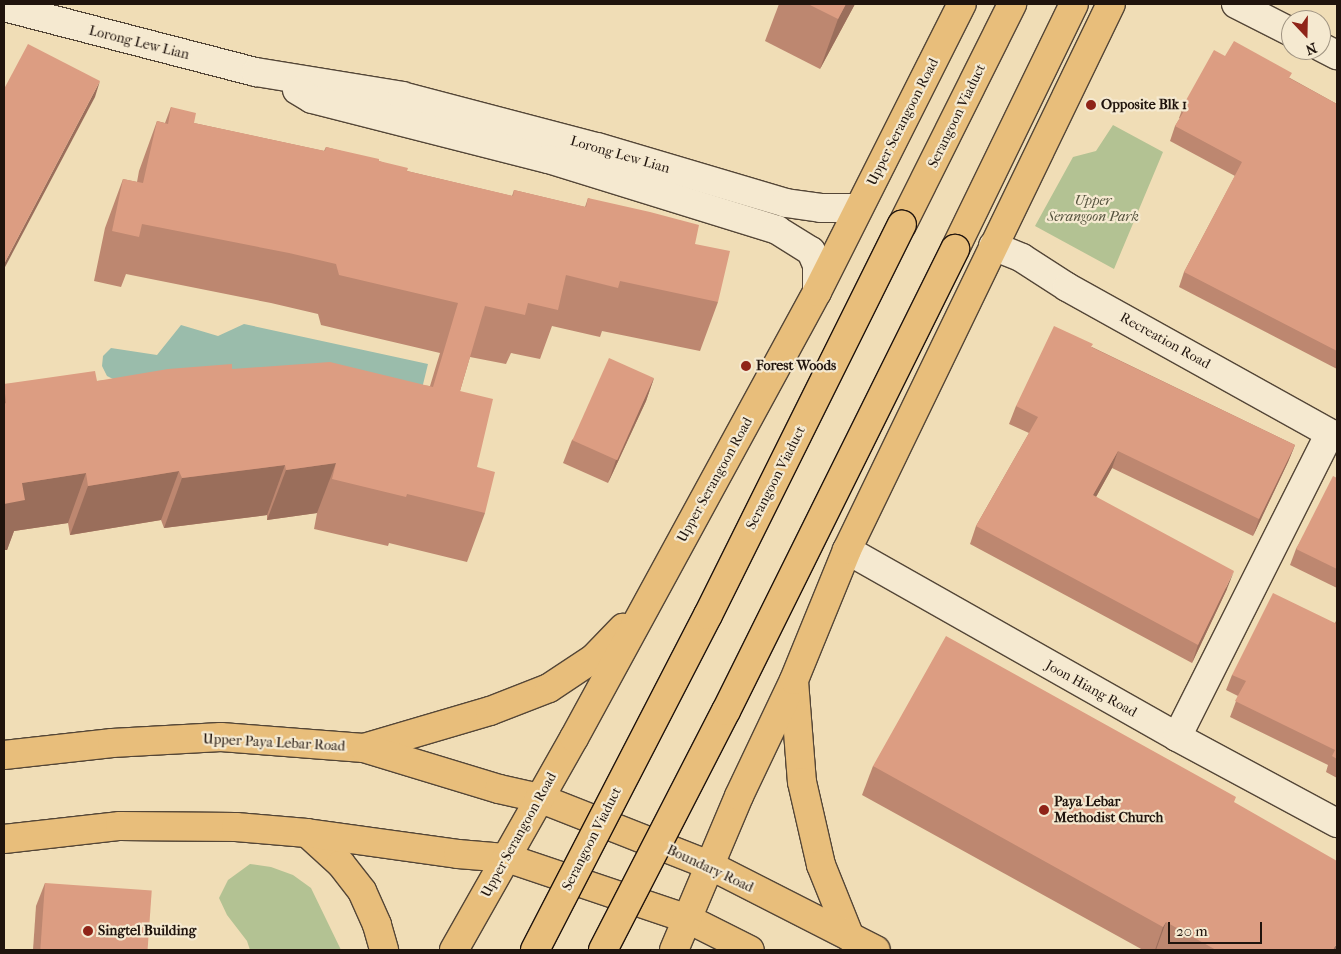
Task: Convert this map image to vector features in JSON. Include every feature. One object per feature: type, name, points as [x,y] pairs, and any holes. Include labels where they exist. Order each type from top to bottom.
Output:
[{"type":"main road","name":"Upper Serangoon Road","points":[[454,950],[649,601],[817,292],[962,4]]},
{"type":"main road","name":"Serangoon Viaduct","points":[[535,950],[712,606],[1012,4]]},
{"type":"main road","points":[[603,950],[730,702],[1020,118],[1074,4]]},
{"type":"main road","points":[[674,950],[710,865],[794,680],[847,550],[932,379],[992,246],[1111,4]]},
{"type":"main road","points":[[364,748],[490,711],[549,688],[594,658],[649,601]]},
{"type":"main road","points":[[794,680],[802,782],[821,865],[850,937]]},
{"type":"main road","name":"Upper Paya Lebar Road","points":[[4,755],[112,743],[222,737],[364,748],[499,789],[539,798]]},
{"type":"main road","name":"Boundary Road","points":[[539,798],[710,865],[876,950]]},
{"type":"main road","points":[[4,839],[120,826],[236,827],[307,833],[458,854],[507,858],[688,919],[750,950]]},
{"type":"main road","points":[[307,833],[341,864],[362,892],[377,925],[384,950]]},
{"type":"street","points":[[1236,4],[1281,27]]},
{"type":"street","name":"Lorong Lew Lian","points":[[4,8],[275,76],[383,92],[597,147],[786,203],[821,208],[858,208]]},
{"type":"street","name":"Lorong Lew Lian","points":[[275,76],[312,99],[548,159],[777,230],[811,251],[817,265],[817,292]]},
{"type":"street","name":"Lorong Lew Lian","points":[[383,92],[384,100],[404,110],[490,135],[548,159]]},
{"type":"street","name":"Recreation Road","points":[[992,246],[1022,258],[1067,287],[1334,435]]},
{"type":"street","points":[[1176,737],[1334,435]]},
{"type":"street","name":"Joon Hiang Road","points":[[847,550],[1176,737],[1337,823]]},
{"type":"green space","name":"Upper Serangoon Park","points":[[1113,125],[1163,152],[1114,269],[1035,226],[1073,157],[1096,151]]},
{"type":"green space","points":[[250,864],[271,867],[293,875],[311,888],[341,950],[250,950],[247,941],[227,915],[219,898],[228,880]]},
{"type":"shaded area","points":[[244,324],[428,364],[417,409],[123,384],[107,376],[102,366],[103,356],[111,348],[157,355],[181,325],[218,336]]},
{"type":"building","points":[[808,4],[846,4],[838,19]]},
{"type":"building","points":[[1234,41],[1292,73],[1289,78],[1337,104],[1337,351],[1184,272],[1242,162],[1175,126],[1188,104],[1185,102],[1214,50],[1225,56]]},
{"type":"building","points":[[28,44],[100,81],[4,264],[4,89]]},
{"type":"building","points":[[171,107],[196,113],[194,123],[325,151],[326,147],[379,159],[379,161],[408,168],[407,171],[513,196],[514,190],[586,207],[588,198],[699,225],[695,244],[730,251],[718,302],[620,281],[618,288],[566,275],[558,310],[528,303],[525,315],[485,306],[460,391],[493,399],[477,467],[495,472],[485,513],[407,494],[406,497],[332,479],[336,463],[286,470],[285,465],[182,478],[179,471],[88,486],[86,473],[22,483],[25,500],[4,504],[4,404],[6,403],[4,384],[95,371],[97,381],[168,369],[232,364],[232,369],[330,362],[433,387],[458,303],[339,275],[336,264],[289,253],[142,224],[139,237],[112,231],[123,179],[143,183],[157,121],[168,124]]},
{"type":"building","points":[[1054,326],[1093,344],[1091,347],[1295,445],[1259,519],[1118,451],[1093,495],[1234,571],[1198,645],[976,526],[1038,417],[1016,406]]},
{"type":"building","points":[[609,358],[654,378],[617,460],[572,440]]},
{"type":"building","points":[[1333,476],[1337,478],[1337,569],[1296,549]]},
{"type":"building","points":[[1273,593],[1337,624],[1337,759],[1332,756],[1335,750],[1235,701],[1246,681],[1232,675]]},
{"type":"building","points":[[946,636],[1236,797],[1234,802],[1337,861],[1337,943],[1333,950],[1216,950],[1166,922],[1163,927],[873,766]]},
{"type":"building","name":"Singtel Building","points":[[45,883],[152,890],[148,950],[40,950]]},
{"type":"place","name":"Opposite Blk 1","points":[[1091,105]]},
{"type":"place","name":"Forest Woods","points":[[746,366]]},
{"type":"place","name":"Paya Lebar Methodist Church","points":[[1044,810]]},
{"type":"place","name":"Singtel Building","points":[[88,931]]}]
